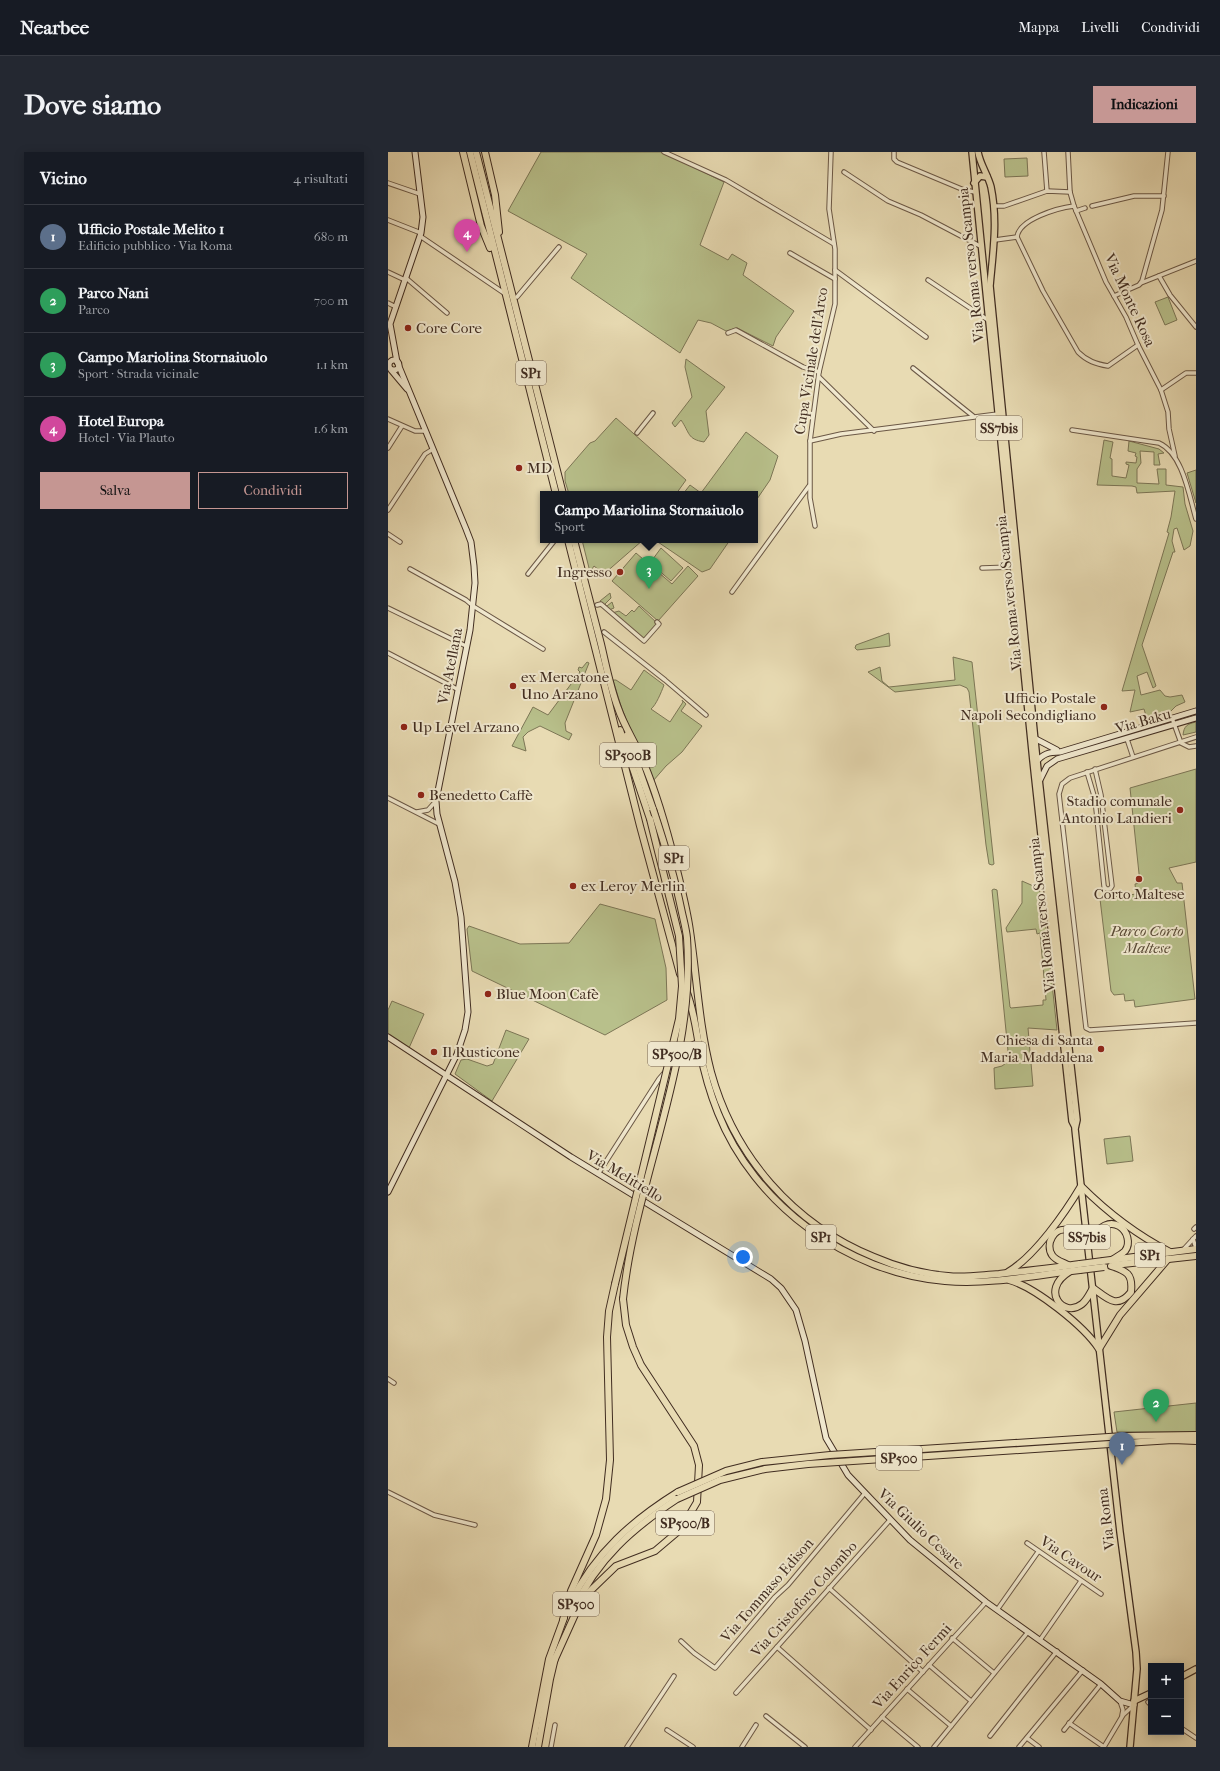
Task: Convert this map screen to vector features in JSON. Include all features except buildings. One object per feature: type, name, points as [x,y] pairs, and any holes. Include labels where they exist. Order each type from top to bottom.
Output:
[{"type":"highway","points":[[463,152],[481,226],[498,267]]},
{"type":"highway","name":"SP1","points":[[470,152],[504,293],[555,491]]},
{"type":"highway","points":[[476,152],[500,252]]},
{"type":"highway","points":[[485,152],[495,195],[500,252]]},
{"type":"highway","name":"SP1","points":[[500,252],[561,491]]},
{"type":"highway","name":"SP1","points":[[569,543],[676,961],[694,1012],[699,1041],[714,1102],[732,1142],[760,1183],[774,1200],[795,1219],[843,1250],[880,1266],[900,1272],[945,1281],[1006,1276],[1169,1256],[1196,1256]]},
{"type":"highway","name":"SP1","points":[[575,543],[618,710],[642,757],[656,797],[670,845],[684,898],[690,931],[700,1014],[712,1073],[720,1101],[742,1145],[782,1198],[808,1220],[830,1235],[861,1252],[915,1271],[948,1276],[1006,1276]]},
{"type":"highway","name":"SP500B","points":[[607,692],[650,819]]},
{"type":"highway","name":"SP500B","points":[[618,710],[653,809]]},
{"type":"highway","name":"SP500/B","points":[[554,1661],[577,1610],[587,1594],[616,1566],[655,1551],[681,1528],[697,1502],[699,1464],[694,1446],[641,1366],[632,1347],[626,1325],[623,1299],[625,1277],[635,1226],[666,1107],[686,1014],[688,967],[686,936],[674,876],[653,809]]},
{"type":"highway","name":"SP500/B","points":[[562,1620],[571,1591],[596,1535],[606,1499],[610,1460],[608,1428],[607,1337],[609,1311],[679,1019],[682,986],[679,936],[650,819]]},
{"type":"highway","points":[[1081,1186],[1093,1198],[1169,1256],[1120,1314],[1099,1349],[1081,1327],[1035,1292],[1006,1276],[1023,1262],[1064,1214],[1081,1186]]},
{"type":"highway","points":[[1111,1223],[1119,1226],[1126,1235],[1127,1247],[1108,1263],[1128,1274],[1132,1280],[1131,1292],[1124,1300],[1118,1302],[1111,1301],[1093,1288],[1083,1303],[1076,1307],[1062,1306],[1055,1297],[1055,1286],[1070,1268],[1052,1255],[1049,1244],[1054,1234],[1063,1229],[1078,1235],[1088,1244],[1093,1233],[1099,1228],[1111,1223]]},
{"type":"highway","name":"SP1","points":[[1169,1256],[1196,1248]]},
{"type":"highway","name":"SP500","points":[[538,1747],[554,1661],[568,1621],[580,1596],[607,1557],[628,1534],[677,1499],[720,1480],[765,1469],[808,1464],[1196,1434]]},
{"type":"highway","name":"SP500","points":[[532,1747],[549,1659],[562,1620],[575,1593],[603,1554],[623,1531],[649,1510],[678,1492],[726,1471],[762,1462],[830,1455],[1125,1440],[1196,1441]]},
{"type":"main road","name":"Via Atellana","points":[[388,1192],[461,1044],[468,1012],[461,917],[455,882],[439,824],[436,801],[473,606],[475,583],[471,542],[398,363],[390,324],[420,234],[423,217],[415,152]]},
{"type":"main road","name":"Via Roma verso Scampia","points":[[972,152],[980,246],[998,414],[1036,739],[1034,761],[1040,780],[1077,1120],[1075,1129]]},
{"type":"main road","name":"Via Roma verso Scampia","points":[[978,152],[979,160],[991,186],[995,240],[990,286],[1034,761],[1072,1121],[1075,1129],[1093,1288]]},
{"type":"main road","points":[[974,183],[980,176],[987,177]]},
{"type":"main road","points":[[980,246],[988,254],[994,254]]},
{"type":"main road","points":[[388,332],[390,324]]},
{"type":"main road","points":[[392,361],[398,363],[396,370],[389,367],[392,361]]},
{"type":"main road","points":[[389,367],[411,395]]},
{"type":"main road","name":"Via Baku","points":[[1034,761],[1050,752],[1060,752],[1196,711]]},
{"type":"main road","name":"Via Baku","points":[[1051,763],[1063,757],[1196,718]]},
{"type":"main road","points":[[1036,739],[1060,752]]},
{"type":"main road","points":[[1034,761],[1044,764],[1051,763]]},
{"type":"main road","points":[[1040,780],[1044,770],[1051,763]]},
{"type":"main road","name":"Via Melitiello","points":[[388,1037],[598,1174],[771,1279],[788,1298]]},
{"type":"main road","name":"Via Roma","points":[[1093,1288],[1120,1532],[1136,1652],[1134,1703],[1130,1712],[1130,1747]]},
{"type":"main road","name":"Via Giulio Cesare","points":[[788,1298],[796,1310],[806,1341],[826,1438],[844,1469],[865,1494],[922,1550],[986,1602],[1102,1684],[1120,1701],[1134,1703]]},
{"type":"main road","points":[[1184,1675],[1196,1669]]},
{"type":"main road","points":[[1134,1703],[1148,1695]]},
{"type":"street","points":[[664,152],[726,180],[834,244]]},
{"type":"street","name":"Cupa Vicinale dell'Arco","points":[[815,526],[810,485],[810,441],[818,377],[834,312],[834,244],[829,209],[831,152]]},
{"type":"street","points":[[894,152],[894,158],[897,162],[964,190],[975,192]]},
{"type":"street","points":[[1044,152],[1046,191]]},
{"type":"street","name":"Via Monte Rosa","points":[[1068,152],[1070,192],[1074,206],[1106,282],[1126,317],[1138,345],[1161,390],[1168,412],[1169,429],[1175,456],[1185,481],[1196,519]]},
{"type":"street","points":[[1141,283],[1162,210],[1168,152]]},
{"type":"street","points":[[844,172],[888,201],[920,215],[980,246]]},
{"type":"street","points":[[388,183],[420,194]]},
{"type":"street","points":[[993,206],[1004,206],[1046,191],[1070,192]]},
{"type":"street","points":[[1092,206],[1134,196],[1164,196]]},
{"type":"street","points":[[1074,206],[1064,207],[1032,220],[1023,226],[1017,237],[1042,291],[1078,352],[1084,358],[1091,362],[1108,366],[1138,345]]},
{"type":"street","points":[[1076,211],[1085,208]]},
{"type":"street","points":[[388,220],[420,234],[504,293]]},
{"type":"street","points":[[995,240],[1017,237]]},
{"type":"street","points":[[517,297],[559,247]]},
{"type":"street","points":[[790,253],[835,279]]},
{"type":"street","points":[[1114,296],[1141,283],[1196,261]]},
{"type":"street","points":[[835,270],[926,337]]},
{"type":"street","points":[[388,272],[405,279],[447,313]]},
{"type":"street","points":[[1159,276],[1170,295],[1196,327]]},
{"type":"street","points":[[928,280],[988,320]]},
{"type":"street","points":[[388,303],[396,307]]},
{"type":"street","points":[[728,333],[736,330],[804,367],[819,372]]},
{"type":"street","points":[[913,368],[973,416]]},
{"type":"street","points":[[1161,390],[1186,373],[1196,373]]},
{"type":"street","points":[[818,377],[874,431]]},
{"type":"street","points":[[637,433],[653,413]]},
{"type":"street","points":[[810,441],[841,434],[998,414]]},
{"type":"street","points":[[388,419],[415,431],[425,431]]},
{"type":"street","points":[[388,448],[402,426]]},
{"type":"street","points":[[1072,430],[1159,443],[1171,450],[1175,456]]},
{"type":"street","points":[[388,510],[425,454],[433,449]]},
{"type":"street","points":[[732,592],[810,485]]},
{"type":"street","points":[[388,534],[400,542]]},
{"type":"street","points":[[528,574],[553,543]]},
{"type":"street","name":"Via Roma verso Scampia","points":[[982,568],[1016,566]]},
{"type":"street","points":[[410,570],[466,600],[473,606],[543,649]]},
{"type":"street","points":[[597,605],[601,604],[644,641],[659,624],[657,622]]},
{"type":"street","points":[[388,608],[466,646]]},
{"type":"street","points":[[604,632],[665,680],[706,715]]},
{"type":"street","points":[[388,653],[457,689]]},
{"type":"street","points":[[1172,718],[1181,743],[1189,747],[1196,746]]},
{"type":"street","points":[[1196,737],[1066,779],[1062,784],[1059,794],[1085,1026],[1090,1030],[1196,1023]]},
{"type":"street","points":[[1127,738],[1133,757]]},
{"type":"street","points":[[1087,772],[1095,799],[1104,886],[1106,889],[1110,889],[1112,886],[1101,795],[1095,769]]},
{"type":"street","points":[[388,798],[439,824]]},
{"type":"street","points":[[417,812],[428,810],[436,801]]},
{"type":"street","points":[[598,1174],[658,1079],[688,1046],[699,1041]]},
{"type":"street","points":[[1182,1251],[1196,1236]]},
{"type":"street","points":[[1193,1239],[1196,1248]]},
{"type":"street","points":[[388,1379],[394,1383]]},
{"type":"street","points":[[388,1492],[434,1515],[475,1525]]},
{"type":"street","name":"Via Tommaso Edison","points":[[681,1641],[694,1653],[715,1668],[865,1494]]},
{"type":"street","name":"Via Cristoforo Colombo","points":[[736,1693],[890,1520]]},
{"type":"street","name":"Via Cavour","points":[[1027,1543],[1101,1594]]},
{"type":"street","points":[[997,1610],[1038,1552]]},
{"type":"street","points":[[1040,1640],[1081,1581]]},
{"type":"street","points":[[830,1588],[923,1672]]},
{"type":"street","name":"Via Enrico Fermi","points":[[855,1747],[986,1602]]},
{"type":"street","points":[[934,1747],[1028,1632]]},
{"type":"street","points":[[952,1638],[994,1672]]},
{"type":"street","points":[[778,1647],[871,1730]]},
{"type":"street","points":[[990,1736],[1057,1651]]},
{"type":"street","points":[[929,1665],[972,1701]]},
{"type":"street","points":[[1019,1747],[1083,1670]]},
{"type":"street","points":[[627,1747],[674,1676]]},
{"type":"street","points":[[1064,1730],[1102,1684]]},
{"type":"street","points":[[907,1689],[951,1726]]},
{"type":"street","points":[[1120,1701],[1123,1710],[1122,1718]]},
{"type":"street","points":[[1069,1723],[1104,1747],[1122,1718],[1130,1712]]},
{"type":"street","points":[[767,1717],[805,1747]]},
{"type":"street","points":[[882,1717],[918,1747]]},
{"type":"street","points":[[551,1747],[555,1725]]},
{"type":"street","points":[[742,1747],[756,1726]]},
{"type":"street","points":[[667,1730],[693,1747]]},
{"type":"street","points":[[1184,1730],[1196,1738]]},
{"type":"street","points":[[1027,1738],[1039,1747]]},
{"type":"green space","points":[[541,152],[662,152],[724,182],[700,245],[728,260],[732,254],[747,263],[743,275],[794,311],[776,337],[773,346],[737,328],[726,331],[711,323],[698,320],[680,353],[571,278],[587,254],[508,211]]},
{"type":"green space","points":[[1027,158],[1028,176],[1005,177],[1004,159]]},
{"type":"green space","points":[[1168,297],[1177,320],[1165,325],[1155,302]]},
{"type":"green space","points":[[686,359],[725,387],[706,411],[709,435],[704,442],[694,439],[681,420],[675,427],[672,423],[692,397],[685,367]]},
{"type":"green space","points":[[616,418],[686,480],[678,491],[568,491],[565,481],[565,472],[590,443],[595,441]]},
{"type":"green space","points":[[746,432],[778,456],[770,480],[758,498],[758,491],[702,491]]},
{"type":"green space","points":[[1104,440],[1113,442],[1110,458],[1112,459],[1112,476],[1126,478],[1129,465],[1126,464],[1126,462],[1136,463],[1136,453],[1128,451],[1129,441],[1159,449],[1164,453],[1158,454],[1160,465],[1154,465],[1154,452],[1140,451],[1141,463],[1137,469],[1137,483],[1159,484],[1157,469],[1166,469],[1166,485],[1183,487],[1185,504],[1193,531],[1190,546],[1184,550],[1177,528],[1174,529],[1172,541],[1175,552],[1173,552],[1142,645],[1156,686],[1153,688],[1147,672],[1137,676],[1141,695],[1160,690],[1165,696],[1170,697],[1182,695],[1185,702],[1176,706],[1169,713],[1147,719],[1144,709],[1130,712],[1135,690],[1122,691],[1169,533],[1167,532],[1175,491],[1137,493],[1136,487],[1132,486],[1097,485]]},
{"type":"green space","points":[[1196,470],[1196,503],[1187,473]]},
{"type":"green space","points":[[690,485],[698,491],[685,491]]},
{"type":"green space","points":[[583,543],[640,543],[604,574],[594,566],[590,572]]},
{"type":"green space","points":[[659,543],[728,543],[710,569],[702,572]]},
{"type":"green space","points":[[661,548],[683,568],[671,581],[650,563]]},
{"type":"green space","points":[[636,553],[672,584],[688,566],[698,576],[658,621],[612,581]]},
{"type":"green space","points":[[610,593],[611,598],[605,604],[607,606],[612,602],[614,608],[609,610],[600,601]]},
{"type":"green space","points":[[639,606],[658,624],[644,639],[612,613],[619,611],[626,616],[632,610],[634,612]]},
{"type":"green space","points":[[889,633],[890,646],[857,650],[855,648],[856,645]]},
{"type":"green space","points":[[953,657],[972,662],[994,864],[992,865],[989,864],[986,845],[969,692],[967,688],[960,685],[895,692],[868,672],[880,667],[882,681],[889,687],[955,680]]},
{"type":"green space","points":[[587,662],[589,663],[565,723],[566,731],[572,734],[569,740],[540,726],[528,732],[523,737],[526,751],[512,746],[533,707],[548,715],[580,672],[578,670],[579,667],[582,668]]},
{"type":"green space","points":[[644,670],[664,685],[657,702],[651,709],[670,722],[683,702],[682,700],[686,704],[681,711],[702,726],[682,752],[666,766],[653,781],[644,756],[631,732],[613,680],[616,680],[631,690]]},
{"type":"green space","points":[[1196,722],[1196,732],[1183,735],[1186,726]]},
{"type":"green space","name":"Parco Corto Maltese","points":[[1196,769],[1196,862],[1169,868],[1177,883],[1182,883],[1195,999],[1135,1007],[1134,1000],[1125,1001],[1124,994],[1114,995],[1111,991],[1100,899],[1136,894],[1135,884],[1140,883],[1130,788]]},
{"type":"green space","points":[[1022,881],[1038,888],[1040,892],[1044,924],[1046,928],[1057,1030],[1028,1028],[1033,1086],[995,1089],[994,1068],[1002,1066],[1009,1061],[992,890],[994,889],[997,890],[1010,1007],[1043,1005],[1043,1000],[1046,1000],[1040,933],[1037,934],[1036,929],[1007,932],[1006,928],[1022,903]]},
{"type":"green space","points":[[600,904],[655,919],[666,968],[667,1000],[605,1035],[472,971],[467,929],[469,926],[520,944],[569,943]]},
{"type":"green space","points":[[392,1001],[424,1014],[409,1048],[388,1034],[388,1010]]},
{"type":"green space","points":[[506,1030],[529,1039],[492,1101],[455,1074],[461,1060],[467,1059],[487,1066],[493,1064]]},
{"type":"green space","points":[[1130,1136],[1133,1161],[1107,1164],[1104,1139]]},
{"type":"green space","points":[[1196,1403],[1196,1432],[1117,1432],[1114,1412]]},
{"type":"place","name":"Hotel Europa","points":[[467,252]]},
{"type":"place","name":"Core Core","points":[[408,328]]},
{"type":"place","name":"MD","points":[[519,468]]},
{"type":"place","name":"Ingresso","points":[[620,572]]},
{"type":"place","name":"Campo Mariolina Stornaiuolo","points":[[649,589]]},
{"type":"place","name":"ex Mercatone Uno Arzano","points":[[513,686]]},
{"type":"place","name":"Ufficio Postale Napoli Secondigliano","points":[[1104,707]]},
{"type":"place","name":"Up Level Arzano","points":[[404,727]]},
{"type":"place","name":"Benedetto Caffè","points":[[421,795]]},
{"type":"place","name":"Stadio comunale Antonio Landieri","points":[[1180,810]]},
{"type":"place","name":"Corto Maltese","points":[[1139,879]]},
{"type":"place","name":"ex Leroy Merlin","points":[[573,886]]},
{"type":"place","name":"Blue Moon Cafè","points":[[488,994]]},
{"type":"place","name":"Chiesa di Santa Maria Maddalena","points":[[1101,1049]]},
{"type":"place","name":"Il Rusticone","points":[[434,1052]]},
{"type":"place","name":"Parco Nani","points":[[1156,1422]]},
{"type":"place","name":"Ufficio Postale Melito 1","points":[[1122,1465]]}]
